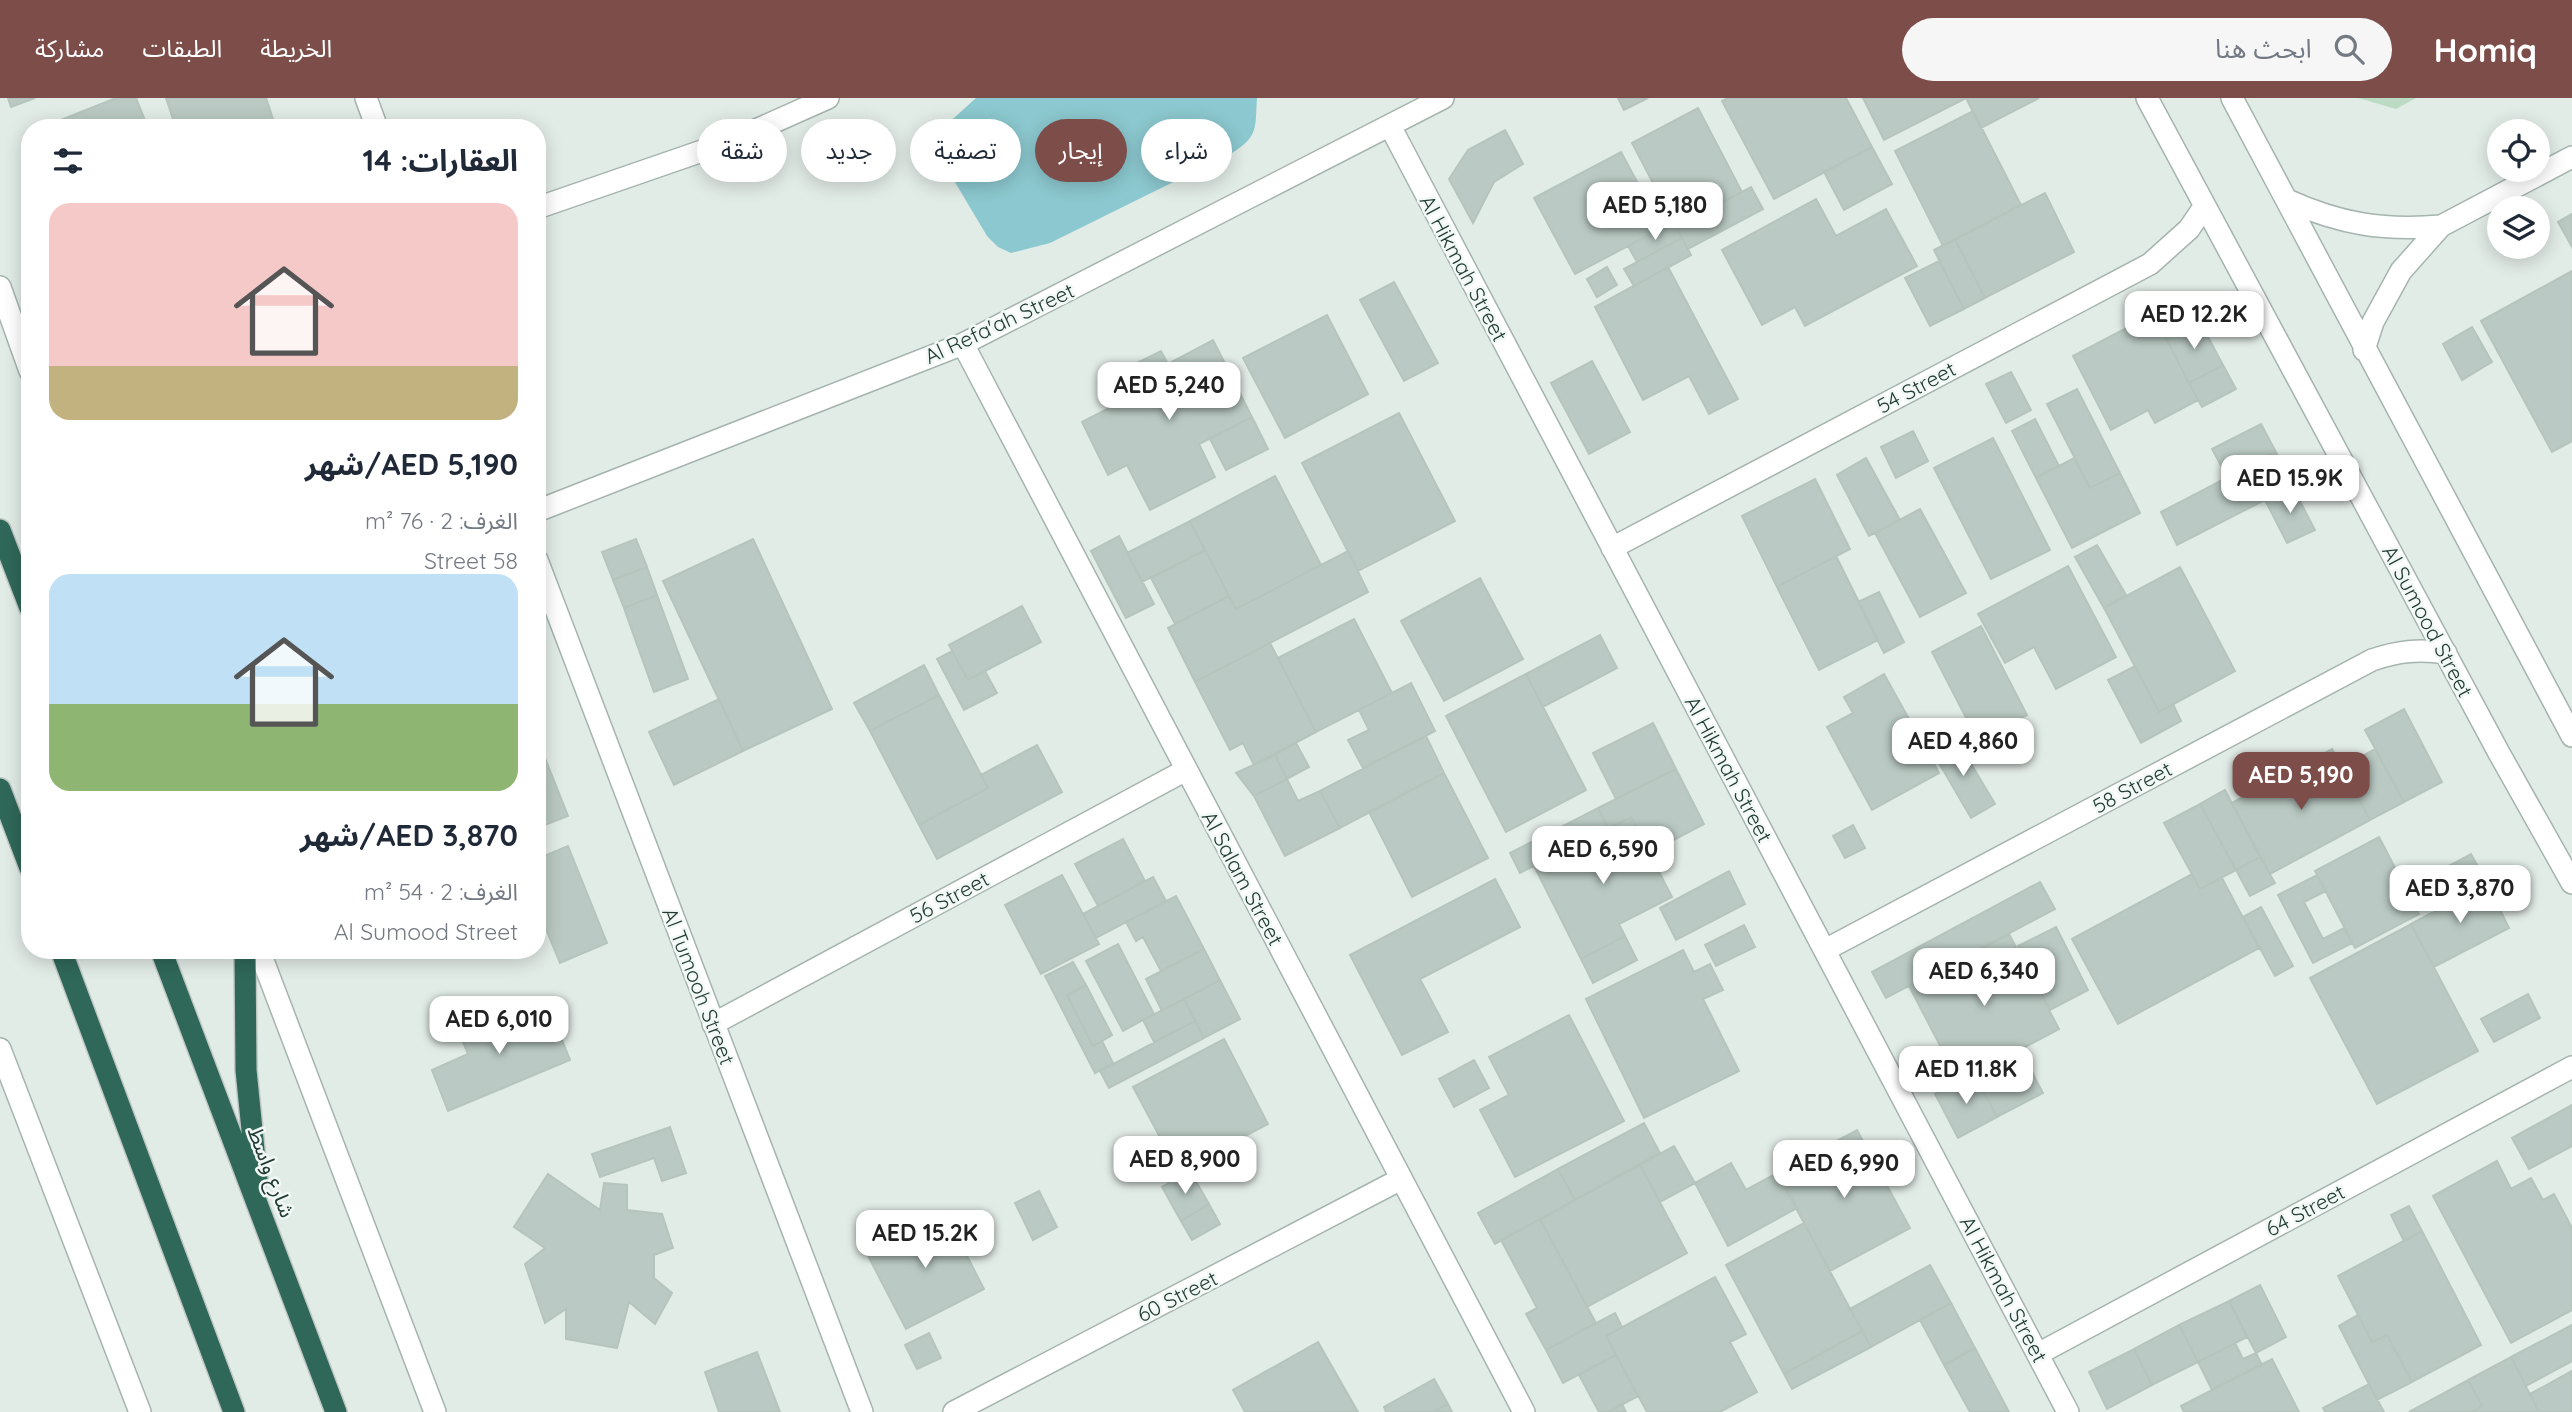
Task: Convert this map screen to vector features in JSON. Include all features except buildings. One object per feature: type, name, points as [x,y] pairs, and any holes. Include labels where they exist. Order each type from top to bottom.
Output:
[{"type":"highway","points":[[0,530],[21,585]]},
{"type":"highway","points":[[0,789],[21,844]]},
{"type":"highway","points":[[64,959],[234,1412]]},
{"type":"highway","name":"شارع واسط","points":[[164,959],[336,1412]]},
{"type":"highway","points":[[245,959],[246,1070],[260,1210]]},
{"type":"street","points":[[366,98],[374,119]]},
{"type":"street","points":[[546,205],[731,141],[828,98]]},
{"type":"street","name":"Al Refa'ah Street","points":[[546,507],[964,344],[1443,98]]},
{"type":"street","name":"Al Sumood Street","points":[[2147,98],[2203,207],[2572,883]]},
{"type":"street","points":[[2232,98],[2364,350],[2567,718],[2572,736]]},
{"type":"street","name":"Al Hikmah Street","points":[[1390,127],[2068,1412]]},
{"type":"street","points":[[2364,350],[2391,287],[2420,247],[2441,226],[2572,157]]},
{"type":"street","points":[[2287,200],[2316,213],[2377,228],[2441,226]]},
{"type":"street","name":"54 Street","points":[[1612,548],[2151,264],[2189,229],[2203,207]]},
{"type":"street","points":[[0,287],[21,347]]},
{"type":"street","points":[[10,318],[21,324]]},
{"type":"street","name":"Al Salam Street","points":[[964,344],[1524,1412]]},
{"type":"street","name":"Al Tumooh Street","points":[[546,584],[862,1412]]},
{"type":"street","name":"58 Street","points":[[1825,950],[2372,660],[2394,652],[2422,649],[2446,653]]},
{"type":"street","name":"56 Street","points":[[713,1024],[1186,770]]},
{"type":"street","points":[[262,959],[436,1412]]},
{"type":"street","points":[[0,1049],[140,1412]]},
{"type":"street","name":"64 Street","points":[[2038,1354],[2572,1067]]},
{"type":"street","name":"60 Street","points":[[954,1412],[1401,1179]]},
{"type":"green space","points":[[2358,98],[2416,98],[2396,109]]},
{"type":"water","points":[[976,98],[1257,98],[1254,130],[1247,141],[1232,153],[1232,119],[1141,119],[1141,182],[1173,182],[1050,243],[1011,253],[998,247],[987,236],[955,182],[1021,182],[1021,119],[953,119]]}]
